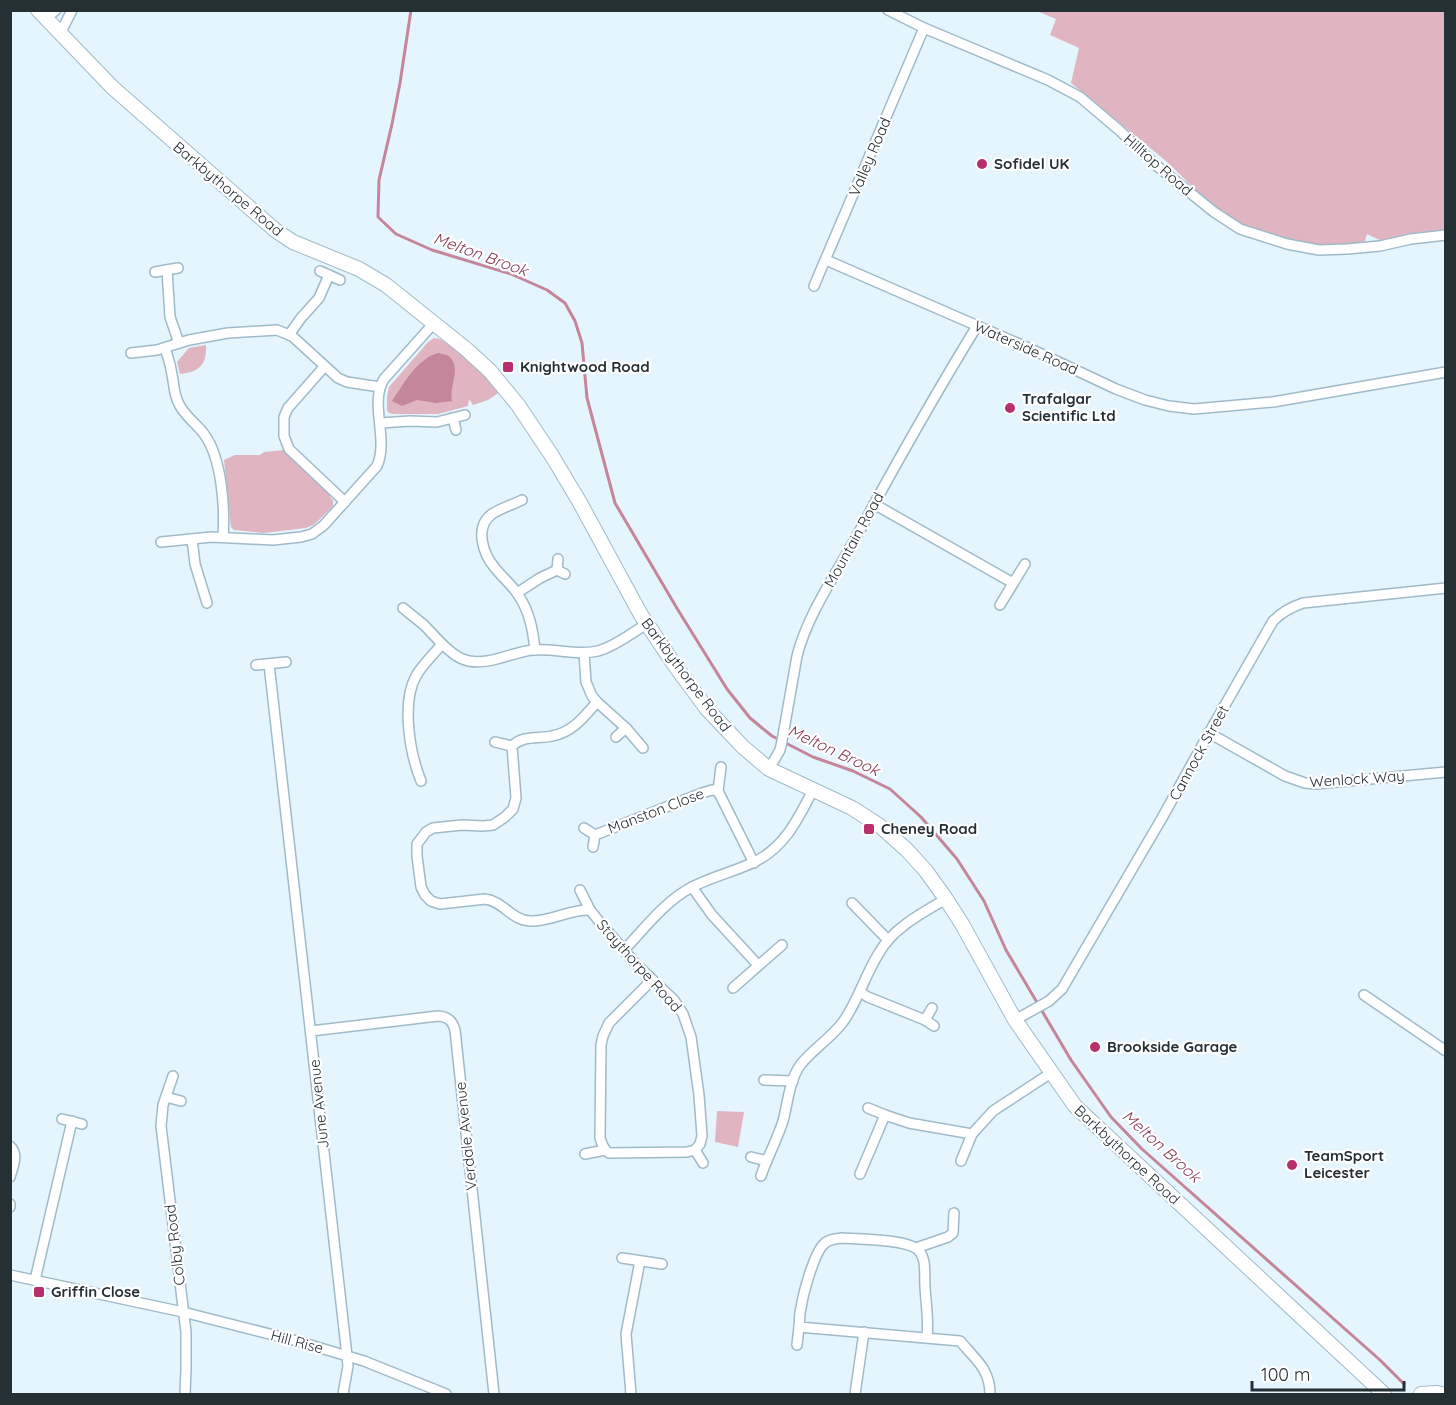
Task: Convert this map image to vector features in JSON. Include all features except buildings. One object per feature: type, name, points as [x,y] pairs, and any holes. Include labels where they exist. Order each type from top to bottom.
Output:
[{"type":"street","points":[[60,34],[72,10]]},
{"type":"street","name":"Hilltop Road","points":[[888,10],[924,28],[1048,80],[1080,97],[1157,166],[1214,212],[1240,228],[1287,244],[1319,250],[1380,246],[1411,239],[1446,235]]},
{"type":"street","name":"Barkbythorpe Road","points":[[47,13],[60,34],[112,87],[275,230],[293,242],[375,278],[434,322],[490,371],[518,405],[548,449],[574,491],[647,624],[707,708],[743,747],[769,769],[852,808],[880,826],[907,850],[946,899],[1015,1020],[1075,1106],[1384,1395]]},
{"type":"street","name":"Valley Road","points":[[814,286],[924,28]]},
{"type":"street","name":"Waterside Road","points":[[826,260],[1033,350],[1116,389],[1169,406],[1194,409],[1284,401],[1446,372]]},
{"type":"street","points":[[155,272],[178,268]]},
{"type":"street","points":[[167,270],[170,317],[179,343]]},
{"type":"street","points":[[320,271],[340,280]]},
{"type":"street","points":[[289,335],[300,318],[319,298],[329,275]]},
{"type":"street","points":[[161,542],[213,537],[268,540],[308,535],[321,528],[379,463],[382,450],[380,387],[384,379],[434,322]]},
{"type":"street","name":"Mountain Road","points":[[769,769],[777,756],[784,733],[800,644],[814,614],[874,504],[977,326]]},
{"type":"street","points":[[131,353],[157,351],[179,343],[232,333],[277,330],[289,335],[335,376],[345,381],[380,387]]},
{"type":"street","points":[[165,348],[177,400],[183,411],[204,434],[216,458],[224,519],[223,537]]},
{"type":"street","points":[[324,367],[288,408],[284,417],[284,436],[289,449],[345,502]]},
{"type":"street","points":[[380,423],[437,422],[465,415]]},
{"type":"street","points":[[453,418],[456,430]]},
{"type":"street","points":[[522,500],[489,511],[482,536],[492,565],[517,593],[530,620],[535,650]]},
{"type":"street","points":[[874,504],[1013,583]]},
{"type":"street","points":[[192,539],[195,564],[207,603]]},
{"type":"street","points":[[517,593],[540,578],[561,572],[558,559]]},
{"type":"street","points":[[1000,605],[1025,564]]},
{"type":"street","name":"Cannock Street","points":[[1015,1020],[1049,1001],[1062,989],[1273,621],[1291,607],[1303,603],[1446,588]]},
{"type":"street","points":[[193,594],[203,591]]},
{"type":"street","points":[[403,608],[457,657],[476,662],[535,650],[584,653],[597,651],[647,624]]},
{"type":"street","points":[[405,624],[412,616]]},
{"type":"street","points":[[421,781],[411,741],[408,711],[412,686],[418,673],[442,644]]},
{"type":"street","points":[[584,653],[586,682],[590,692],[643,748]]},
{"type":"street","points":[[256,665],[286,662]]},
{"type":"street","name":"June Avenue","points":[[269,664],[295,852],[311,1031],[347,1356],[348,1366],[343,1395]]},
{"type":"street","points":[[512,746],[524,739],[552,736],[568,730],[580,723],[597,702]]},
{"type":"street","points":[[616,737],[626,728]]},
{"type":"street","name":"Wenlock Way","points":[[1209,733],[1285,776],[1305,783],[1316,784],[1446,772]]},
{"type":"street","points":[[411,741],[423,738]]},
{"type":"street","points":[[495,742],[512,746]]},
{"type":"street","points":[[512,746],[516,798],[513,809],[493,825],[433,828],[426,832],[417,844],[421,887],[431,901],[440,904],[492,900],[501,904],[510,914],[530,921],[575,910],[590,910]]},
{"type":"street","name":"Manston Close","points":[[721,767],[718,791],[754,863]]},
{"type":"street","points":[[624,950],[668,904],[692,887],[754,863],[771,851],[788,836],[813,790]]},
{"type":"street","name":"Manston Close","points":[[595,835],[702,793],[718,791]]},
{"type":"street","name":"Manston Close","points":[[584,828],[595,835]]},
{"type":"street","name":"Manston Close","points":[[593,847],[595,835]]},
{"type":"street","points":[[692,887],[712,915],[758,965]]},
{"type":"street","name":"Staythorpe Road","points":[[580,890],[590,910],[624,950],[667,993],[683,1014],[691,1038],[699,1095],[702,1136],[700,1144],[694,1150]]},
{"type":"street","points":[[761,1176],[782,1124],[793,1081],[802,1063],[843,1023],[879,951],[888,940],[916,918],[946,899]]},
{"type":"street","points":[[852,903],[888,940]]},
{"type":"street","points":[[733,988],[782,945]]},
{"type":"street","points":[[652,980],[609,1023],[603,1036],[600,1138],[605,1150],[609,1153],[694,1150],[703,1163]]},
{"type":"street","points":[[860,992],[934,1026]]},
{"type":"street","points":[[1364,995],[1446,1051]]},
{"type":"street","points":[[925,1020],[932,1008]]},
{"type":"street","name":"Verdale Avenue","points":[[311,1031],[438,1016],[449,1019],[453,1023],[494,1395]]},
{"type":"street","points":[[961,1161],[972,1134],[993,1111],[1051,1073]]},
{"type":"street","name":"Colby Road","points":[[173,1076],[163,1106],[161,1126],[183,1312],[186,1360],[185,1395]]},
{"type":"street","points":[[764,1080],[793,1081]]},
{"type":"street","points":[[166,1097],[181,1101]]},
{"type":"street","points":[[868,1108],[909,1123],[972,1134]]},
{"type":"street","points":[[860,1174],[885,1115]]},
{"type":"street","points":[[35,1280],[72,1122]]},
{"type":"street","points":[[10,1146],[15,1152],[10,1177]]},
{"type":"street","points":[[585,1154],[605,1150]]},
{"type":"street","points":[[751,1157],[766,1161]]},
{"type":"street","points":[[916,1248],[948,1237],[953,1233],[954,1213]]},
{"type":"street","points":[[797,1345],[800,1309],[806,1286],[819,1249],[833,1239],[904,1243],[920,1251],[925,1270],[927,1338]]},
{"type":"street","points":[[622,1258],[662,1264]]},
{"type":"street","points":[[631,1395],[626,1334],[640,1261]]},
{"type":"street","name":"Hill Rise","points":[[10,1275],[183,1312],[297,1341],[347,1356],[446,1395]]},
{"type":"street","points":[[799,1327],[960,1341],[983,1367],[988,1377],[990,1395]]},
{"type":"street","points":[[855,1395],[864,1332]]},
{"type":"street","points":[[1421,1395],[1437,1393],[1442,1395]]},
{"type":"shaded area","points":[[1037,11],[1445,11],[1445,234],[1388,244],[1367,234],[1363,248],[1309,248],[1227,220],[1166,161],[1071,83],[1079,48],[1050,35],[1056,19]]},
{"type":"shaded area","points":[[434,338],[442,340],[460,352],[500,392],[488,400],[473,405],[469,399],[468,406],[438,414],[389,413],[387,396],[389,387]]},
{"type":"shaded area","points":[[206,345],[205,358],[201,366],[180,374],[177,362],[189,348]]},
{"type":"shaded area","points":[[439,353],[449,356],[455,366],[452,401],[436,403],[417,400],[402,406],[392,401],[418,366],[424,360]]},
{"type":"shaded area","points":[[284,450],[331,496],[333,506],[313,525],[306,528],[264,533],[234,530],[231,527],[224,460],[235,455],[260,455],[264,452]]},
{"type":"shaded area","points":[[717,1111],[744,1112],[738,1147],[715,1142]]},
{"type":"waterway","name":"Melton Brook","points":[[411,10],[400,83],[379,180],[378,217],[396,234],[432,250],[511,274],[547,290],[565,303],[575,321],[582,343],[587,398],[615,503],[727,689],[750,718],[772,736],[813,757],[853,771],[890,789],[921,817],[957,859],[984,901],[1006,950],[1071,1060],[1111,1117],[1142,1149],[1380,1360],[1404,1384]]},
{"type":"place","name":"Sofidel UK","points":[[982,164]]},
{"type":"place","name":"Knightwood Road","points":[[508,367]]},
{"type":"place","name":"Trafalgar Scientific Ltd","points":[[1010,408]]},
{"type":"place","name":"Cheney Road","points":[[869,829]]},
{"type":"place","name":"Brookside Garage","points":[[1095,1047]]},
{"type":"place","name":"TeamSport Leicester","points":[[1292,1165]]},
{"type":"place","name":"Griffin Close","points":[[39,1292]]}]
